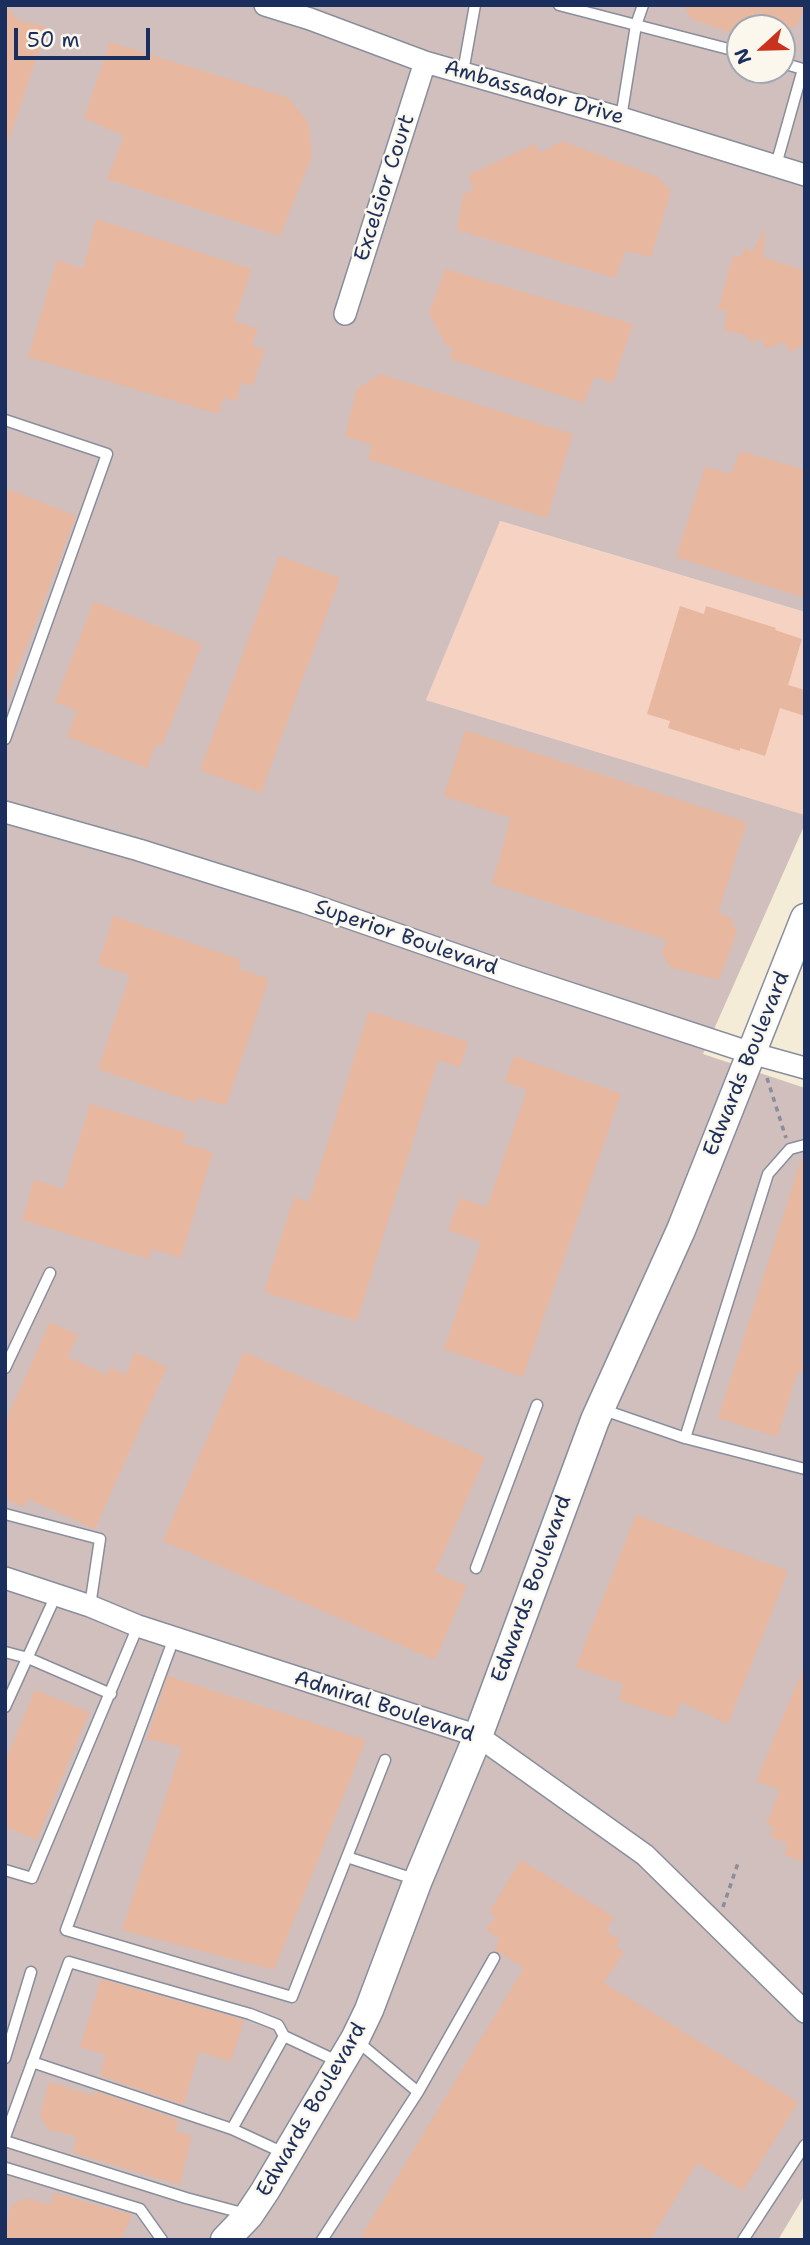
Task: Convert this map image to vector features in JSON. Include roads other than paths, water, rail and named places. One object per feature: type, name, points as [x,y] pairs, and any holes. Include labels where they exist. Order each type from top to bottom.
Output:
[{"type":"street","name":"Ambassador Drive","points":[[265,5],[311,12],[425,62],[621,118],[805,175]]},
{"type":"street","name":"Excelsior Court","points":[[345,314],[425,62]]},
{"type":"street","name":"Superior Boulevard","points":[[5,812],[139,850],[304,902],[514,975],[751,1053],[805,1068]]},
{"type":"street","name":"Edwards Boulevard","points":[[225,2240],[249,2215],[341,2063],[369,2010],[418,1880],[478,1736],[601,1409],[681,1230],[805,918]]},
{"type":"street","name":"Admiral Boulevard","points":[[5,1578],[90,1606],[138,1626],[478,1736],[645,1855],[805,2012]]},
{"type":"lane","points":[[463,72],[475,5]]},
{"type":"lane","points":[[559,5],[726,48]]},
{"type":"lane","points":[[621,118],[636,25],[643,5]]},
{"type":"lane","points":[[776,165],[804,66]]},
{"type":"lane","points":[[5,420],[107,454],[5,739]]},
{"type":"lane","points":[[685,1438],[768,1174],[790,1149],[805,1145]]},
{"type":"lane","points":[[5,1368],[50,1273]]},
{"type":"lane","points":[[476,1568],[537,1405]]},
{"type":"lane","points":[[601,1409],[685,1438],[805,1469]]},
{"type":"lane","points":[[5,1514],[100,1539],[90,1606]]},
{"type":"lane","points":[[5,1707],[56,1595]]},
{"type":"lane","points":[[5,1870],[32,1878],[138,1626]]},
{"type":"lane","points":[[174,1638],[66,1930],[292,1997],[385,1760]]},
{"type":"lane","points":[[5,1652],[28,1658],[111,1694]]},
{"type":"lane","points":[[347,1857],[418,1880]]},
{"type":"lane","points":[[322,2240],[418,2092],[494,1958]]},
{"type":"lane","points":[[249,2215],[186,2198],[5,2139],[69,1962],[250,2014],[278,2025],[284,2036],[341,2063]]},
{"type":"lane","points":[[5,2058],[31,1972]]},
{"type":"lane","points":[[5,2013],[17,2017]]},
{"type":"lane","points":[[232,2129],[284,2036]]},
{"type":"lane","points":[[355,2039],[418,2092]]},
{"type":"lane","points":[[32,2062],[232,2129],[286,2154]]},
{"type":"lane","points":[[743,2240],[805,2145]]},
{"type":"lane","points":[[6,2168],[139,2209],[162,2240]]}]
